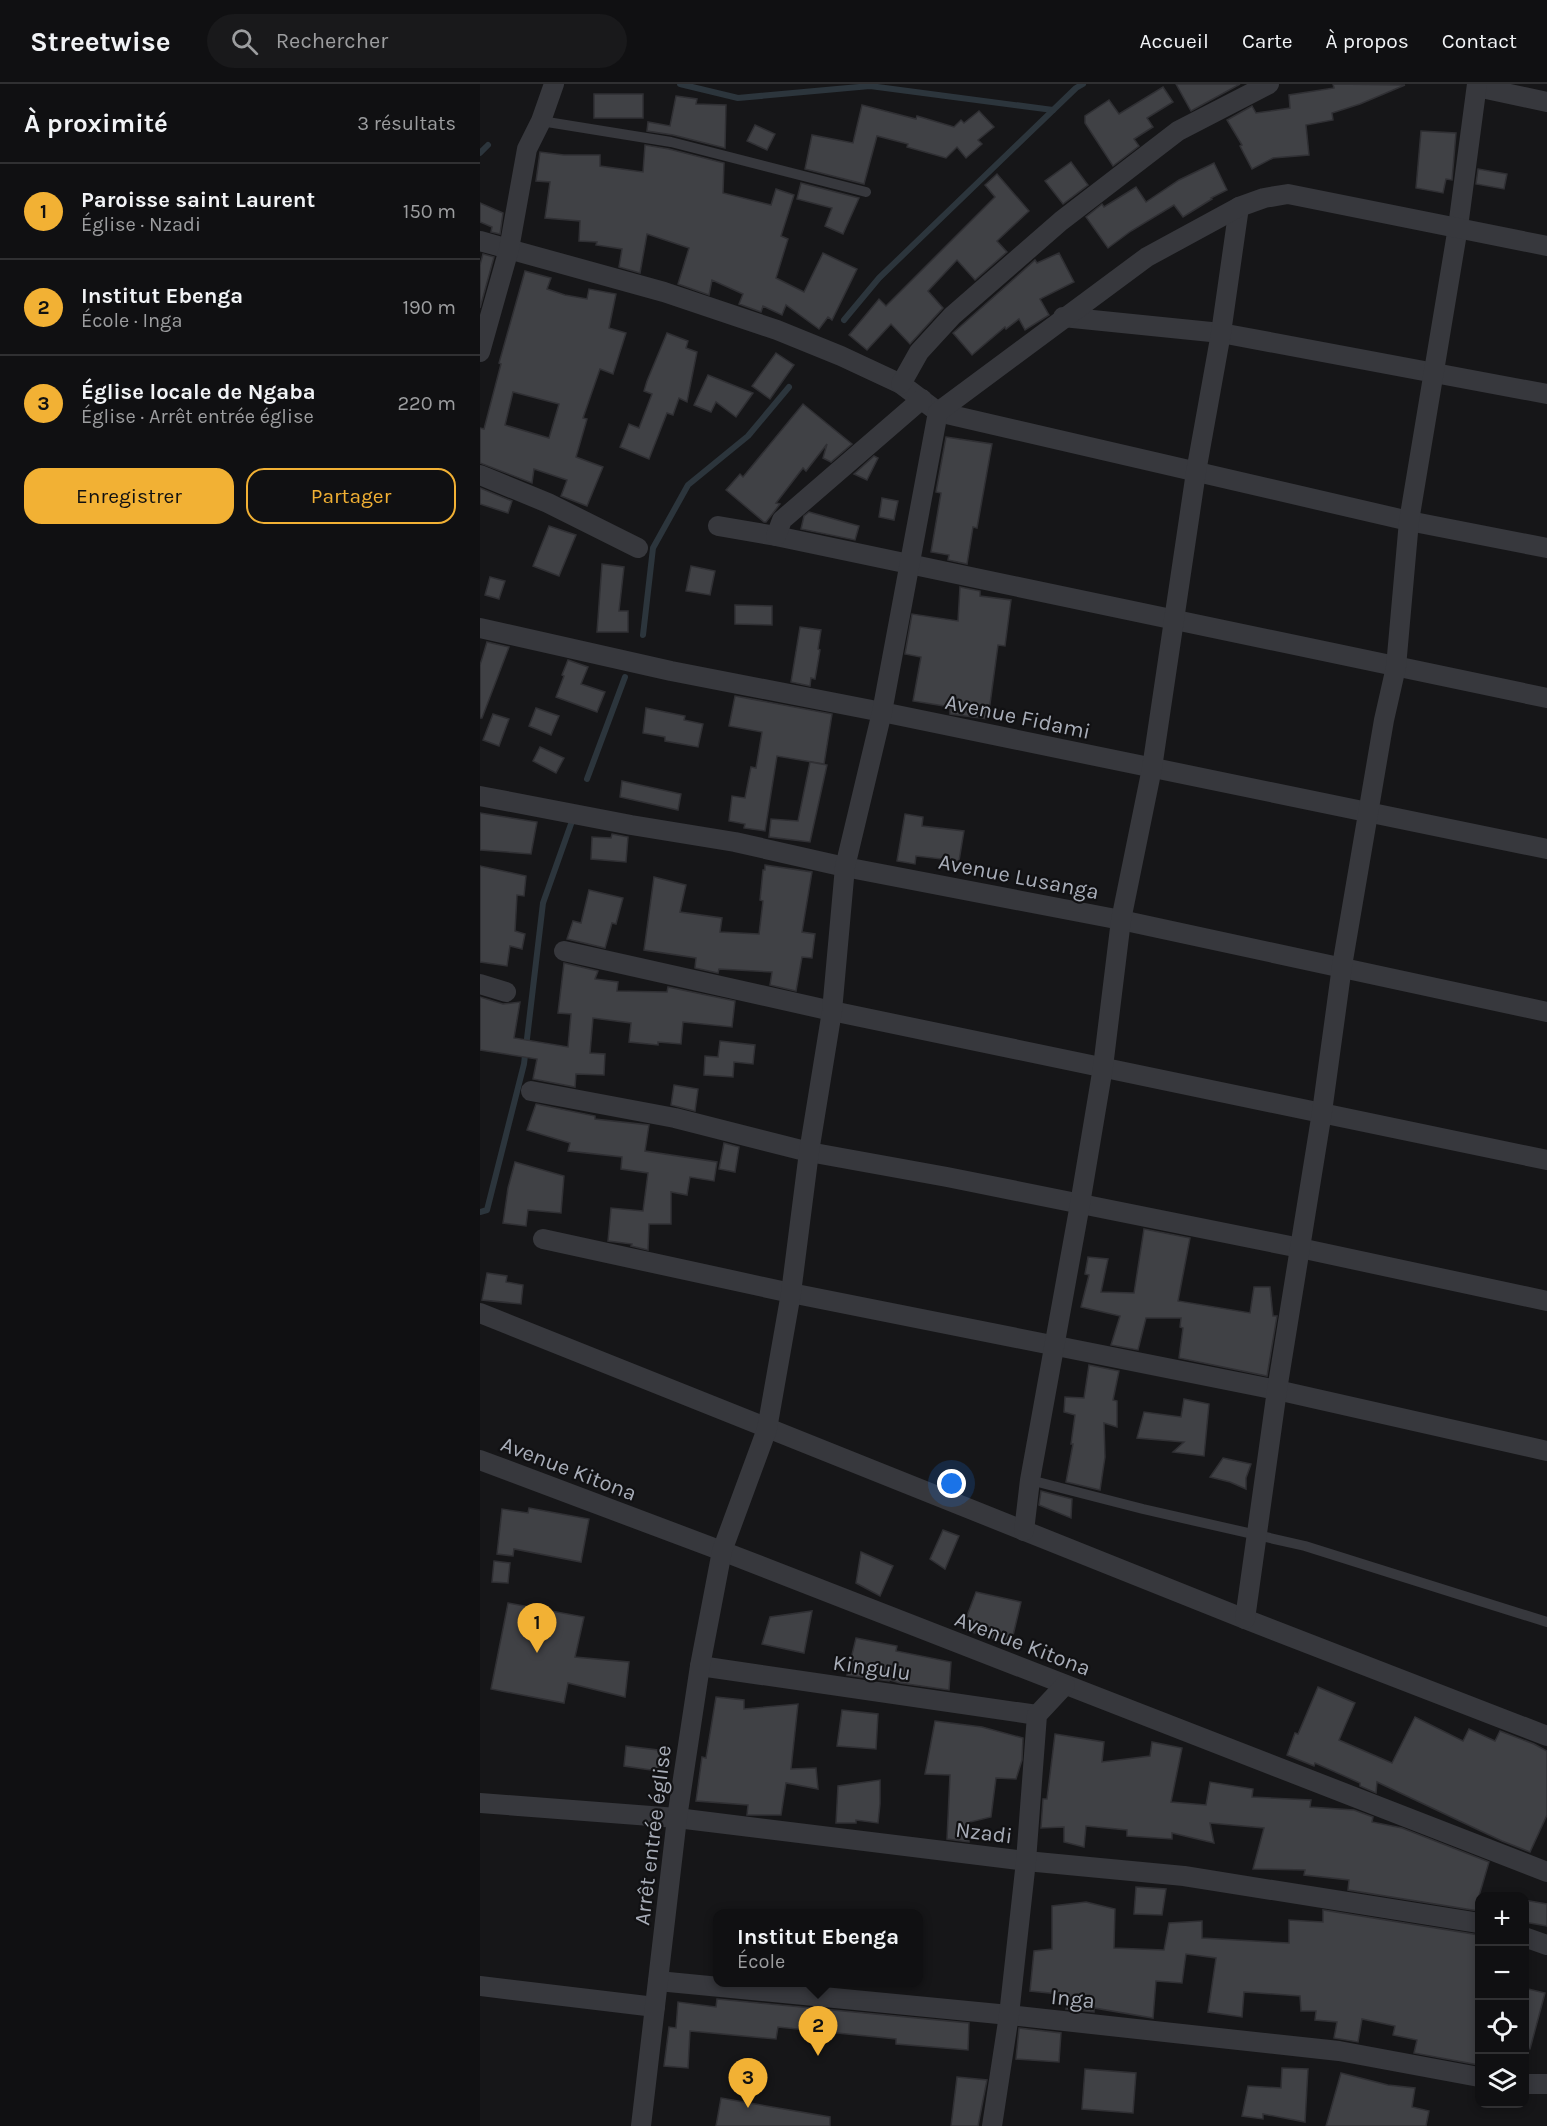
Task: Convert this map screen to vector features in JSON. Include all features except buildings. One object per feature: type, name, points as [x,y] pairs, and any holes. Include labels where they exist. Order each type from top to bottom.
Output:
[{"type":"street","points":[[901,384],[920,352],[952,316],[1061,221],[1178,131],[1269,84]]},
{"type":"street","points":[[480,352],[509,249],[527,149],[542,121],[548,86]]},
{"type":"street","points":[[1245,1619],[1277,1390],[1322,1112],[1342,966],[1384,720],[1396,667],[1410,521],[1458,227],[1477,86],[1547,102]]},
{"type":"street","points":[[938,412],[1148,257],[1239,207],[1264,198],[1288,194],[1547,246]]},
{"type":"street","points":[[1024,1531],[1030,1480],[1103,1067],[1122,920],[1152,768],[1173,620],[1221,333],[1239,207]]},
{"type":"street","points":[[480,241],[664,292],[766,326],[841,356],[901,384],[938,412],[1410,521],[1547,548]]},
{"type":"street","points":[[1064,318],[1221,333],[1547,394]]},
{"type":"street","points":[[776,536],[782,520],[921,399]]},
{"type":"street","name":"Arrêt entrée église","points":[[641,2126],[677,1818],[700,1666],[722,1551],[767,1429],[791,1293],[809,1152],[832,1011],[845,867],[882,712],[938,412]]},
{"type":"street","points":[[480,475],[548,503],[638,548]]},
{"type":"street","points":[[718,526],[776,536],[1547,698]]},
{"type":"street","name":"Avenue Fidami","points":[[480,628],[671,671],[882,712],[1547,849]]},
{"type":"street","name":"Avenue Lusanga","points":[[480,796],[735,842],[845,867],[1122,920],[1547,1012]]},
{"type":"street","points":[[564,951],[832,1011],[1547,1160]]},
{"type":"street","points":[[480,984],[506,992]]},
{"type":"street","points":[[531,1091],[675,1118],[809,1152],[1300,1248],[1547,1302]]},
{"type":"street","points":[[543,1239],[791,1293],[1277,1390],[1547,1451]]},
{"type":"street","points":[[480,1313],[1245,1619],[1547,1736]]},
{"type":"street","name":"Avenue Kitona","points":[[480,1461],[1544,1865]]},
{"type":"street","name":"Kingulu","points":[[700,1666],[1036,1715]]},
{"type":"street","points":[[992,2126],[1009,2015],[1026,1861],[1036,1715],[1065,1685]]},
{"type":"street","name":"Nzadi","points":[[480,1803],[677,1818],[1026,1861],[1184,1876],[1475,1922]]},
{"type":"street","points":[[1529,1939],[1547,1945]]},
{"type":"street","name":"Inga","points":[[658,1981],[713,1986]]},
{"type":"street","points":[[480,1986],[655,2007]]},
{"type":"street","name":"Inga","points":[[720,1987],[1009,2015],[1339,2051],[1475,2076]]},
{"type":"street","points":[[1529,2084],[1547,2084]]},
{"type":"lane","points":[[542,121],[671,142],[866,192]]},
{"type":"lane","points":[[1030,1480],[1305,1546],[1547,1622]]},
{"type":"waterway","points":[[680,84],[738,98],[870,86],[1053,110]]},
{"type":"waterway","points":[[844,320],[879,278],[1076,88],[1083,84]]},
{"type":"waterway","points":[[480,153],[488,145]]},
{"type":"waterway","points":[[643,635],[653,548],[688,485],[748,436],[789,387]]},
{"type":"waterway","points":[[587,779],[625,677]]},
{"type":"waterway","points":[[480,1212],[487,1210],[524,1064],[543,903],[571,824]]},
{"type":"place","name":"Paroisse saint Laurent","points":[[537,1653]]},
{"type":"place","name":"Institut Ebenga","points":[[818,2056]]},
{"type":"place","name":"Église locale de Ngaba","points":[[748,2108]]}]
